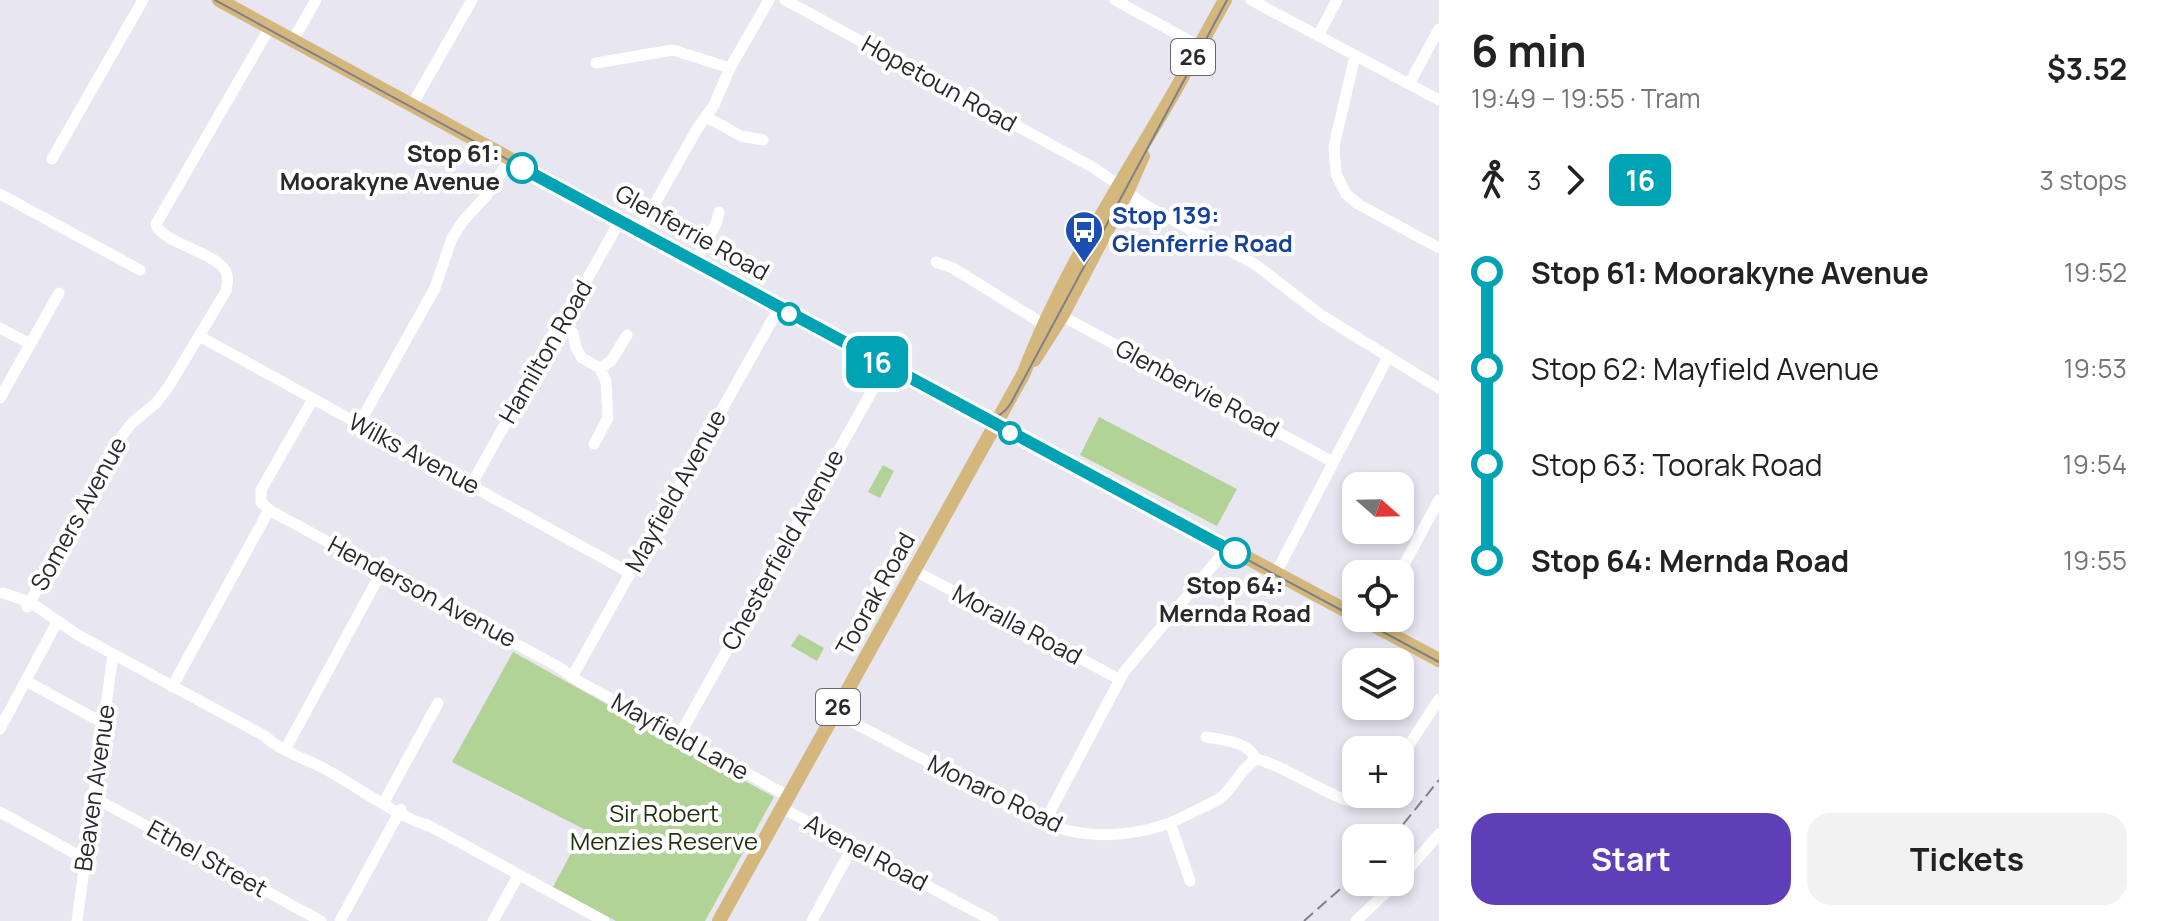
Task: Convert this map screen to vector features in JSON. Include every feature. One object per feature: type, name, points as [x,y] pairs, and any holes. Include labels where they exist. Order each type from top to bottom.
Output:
[{"type":"main road","name":"Glenferrie Road","points":[[219,0],[996,424],[1342,607]]},
{"type":"main road","name":"Toorak Road","points":[[1024,373],[1049,340],[1062,316],[1161,115],[1225,0]]},
{"type":"main road","name":"Toorak Road","points":[[719,921],[1024,373],[1043,324],[1125,188]]},
{"type":"main road","name":"Glenferrie Road","points":[[1389,632],[1439,660]]},
{"type":"street","points":[[52,159],[143,0]]},
{"type":"street","points":[[293,40],[316,0]]},
{"type":"street","points":[[412,105],[472,0]]},
{"type":"street","points":[[640,230],[769,0]]},
{"type":"street","name":"Hopetoun Road","points":[[785,0],[1094,168],[1145,205],[1256,265],[1321,315],[1439,388]]},
{"type":"street","points":[[1115,0],[1199,46]]},
{"type":"street","points":[[1251,0],[1439,100]]},
{"type":"street","points":[[1318,36],[1337,0]]},
{"type":"street","name":"Somers Avenue","points":[[29,605],[122,436],[162,396],[215,307],[221,289],[227,285],[228,276],[221,265],[161,234],[156,224],[270,27]]},
{"type":"street","points":[[1409,84],[1439,29]]},
{"type":"street","points":[[596,63],[673,50],[730,68]]},
{"type":"street","points":[[1355,56],[1334,146],[1336,174],[1346,194],[1358,204],[1439,248]]},
{"type":"street","points":[[706,117],[741,136],[763,140]]},
{"type":"street","points":[[359,424],[435,288],[452,238],[487,195],[510,159]]},
{"type":"street","points":[[0,194],[140,270]]},
{"type":"street","points":[[696,260],[719,212]]},
{"type":"street","name":"Hamilton Road","points":[[471,485],[545,346],[562,323],[621,219]]},
{"type":"street","points":[[936,262],[953,268],[1043,324]]},
{"type":"street","points":[[0,398],[59,293]]},
{"type":"street","name":"Mayfield Avenue","points":[[572,677],[780,306]]},
{"type":"street","name":"Glenbervie Road","points":[[1062,316],[1333,462]]},
{"type":"street","points":[[562,323],[573,333],[582,358],[600,368],[606,382],[608,408],[604,427],[594,444]]},
{"type":"street","points":[[0,328],[30,344]]},
{"type":"street","points":[[600,368],[611,361],[627,335]]},
{"type":"street","name":"Wilks Avenue","points":[[199,336],[630,573]]},
{"type":"street","points":[[1276,573],[1388,357]]},
{"type":"street","name":"Chesterfield Avenue","points":[[679,736],[887,364]]},
{"type":"street","points":[[173,684],[269,510],[261,502],[261,490],[313,399]]},
{"type":"street","points":[[1407,560],[1439,500]]},
{"type":"street","name":"Henderson Avenue","points":[[269,510],[572,677]]},
{"type":"street","points":[[1044,823],[1119,679],[1228,547]]},
{"type":"street","points":[[286,747],[382,571]]},
{"type":"street","name":"Moralla Road","points":[[915,571],[1119,679]]},
{"type":"street","points":[[1,592],[29,605],[56,625],[173,684],[385,799],[400,811],[517,877],[604,921]]},
{"type":"street","points":[[0,729],[56,625]]},
{"type":"street","name":"Beaven Avenue","points":[[77,921],[113,654]]},
{"type":"street","name":"Mayfield Lane","points":[[572,677],[679,736],[785,802]]},
{"type":"street","points":[[26,681],[103,723]]},
{"type":"street","points":[[1414,737],[1439,699]]},
{"type":"street","points":[[385,799],[438,703]]},
{"type":"street","name":"Monaro Road","points":[[835,713],[1044,823],[1067,831],[1104,835],[1171,825],[1220,798],[1241,772],[1248,755],[1254,755]]},
{"type":"street","points":[[1206,737],[1232,743],[1254,755],[1264,755],[1342,797]]},
{"type":"street","name":"Ethel Street","points":[[93,797],[321,921]]},
{"type":"street","name":"Avenel Road","points":[[785,802],[853,846],[993,921]]},
{"type":"street","points":[[340,921],[400,811]]},
{"type":"street","points":[[0,812],[85,859]]},
{"type":"street","points":[[1171,825],[1190,881]]},
{"type":"street","points":[[1414,862],[1439,834]]},
{"type":"street","points":[[812,921],[853,846]]},
{"type":"street","points":[[493,921],[517,877]]},
{"type":"street","points":[[1356,921],[1382,896]]},
{"type":"green space","points":[[1099,417],[1237,489],[1217,526],[1080,455]]},
{"type":"green space","points":[[883,465],[894,471],[880,498],[868,492]]},
{"type":"green space","points":[[799,634],[824,648],[817,661],[791,646]]},
{"type":"green space","name":"Sir Robert Menzies Reserve","points":[[513,652],[774,797],[705,921],[616,921],[553,887],[584,829],[452,762]]},
{"type":"tram line","points":[[215,0],[1342,610]]},
{"type":"tram line","points":[[979,416],[998,416],[1011,403],[1227,0]]},
{"type":"tram line","name":"16","points":[[522,168],[1235,553]]},
{"type":"tram line","points":[[1383,632],[1439,662]]},
{"type":"railway","points":[[1403,824],[1439,780]]},
{"type":"railway","points":[[1304,921],[1342,887]]},
{"type":"place","name":"Stop 61: Moorakyne Avenue","points":[[522,168]]},
{"type":"place","name":"Stop 139: Glenferrie Road","points":[[1084,264]]},
{"type":"place","name":"Stop 64: Mernda Road","points":[[1235,553]]}]
